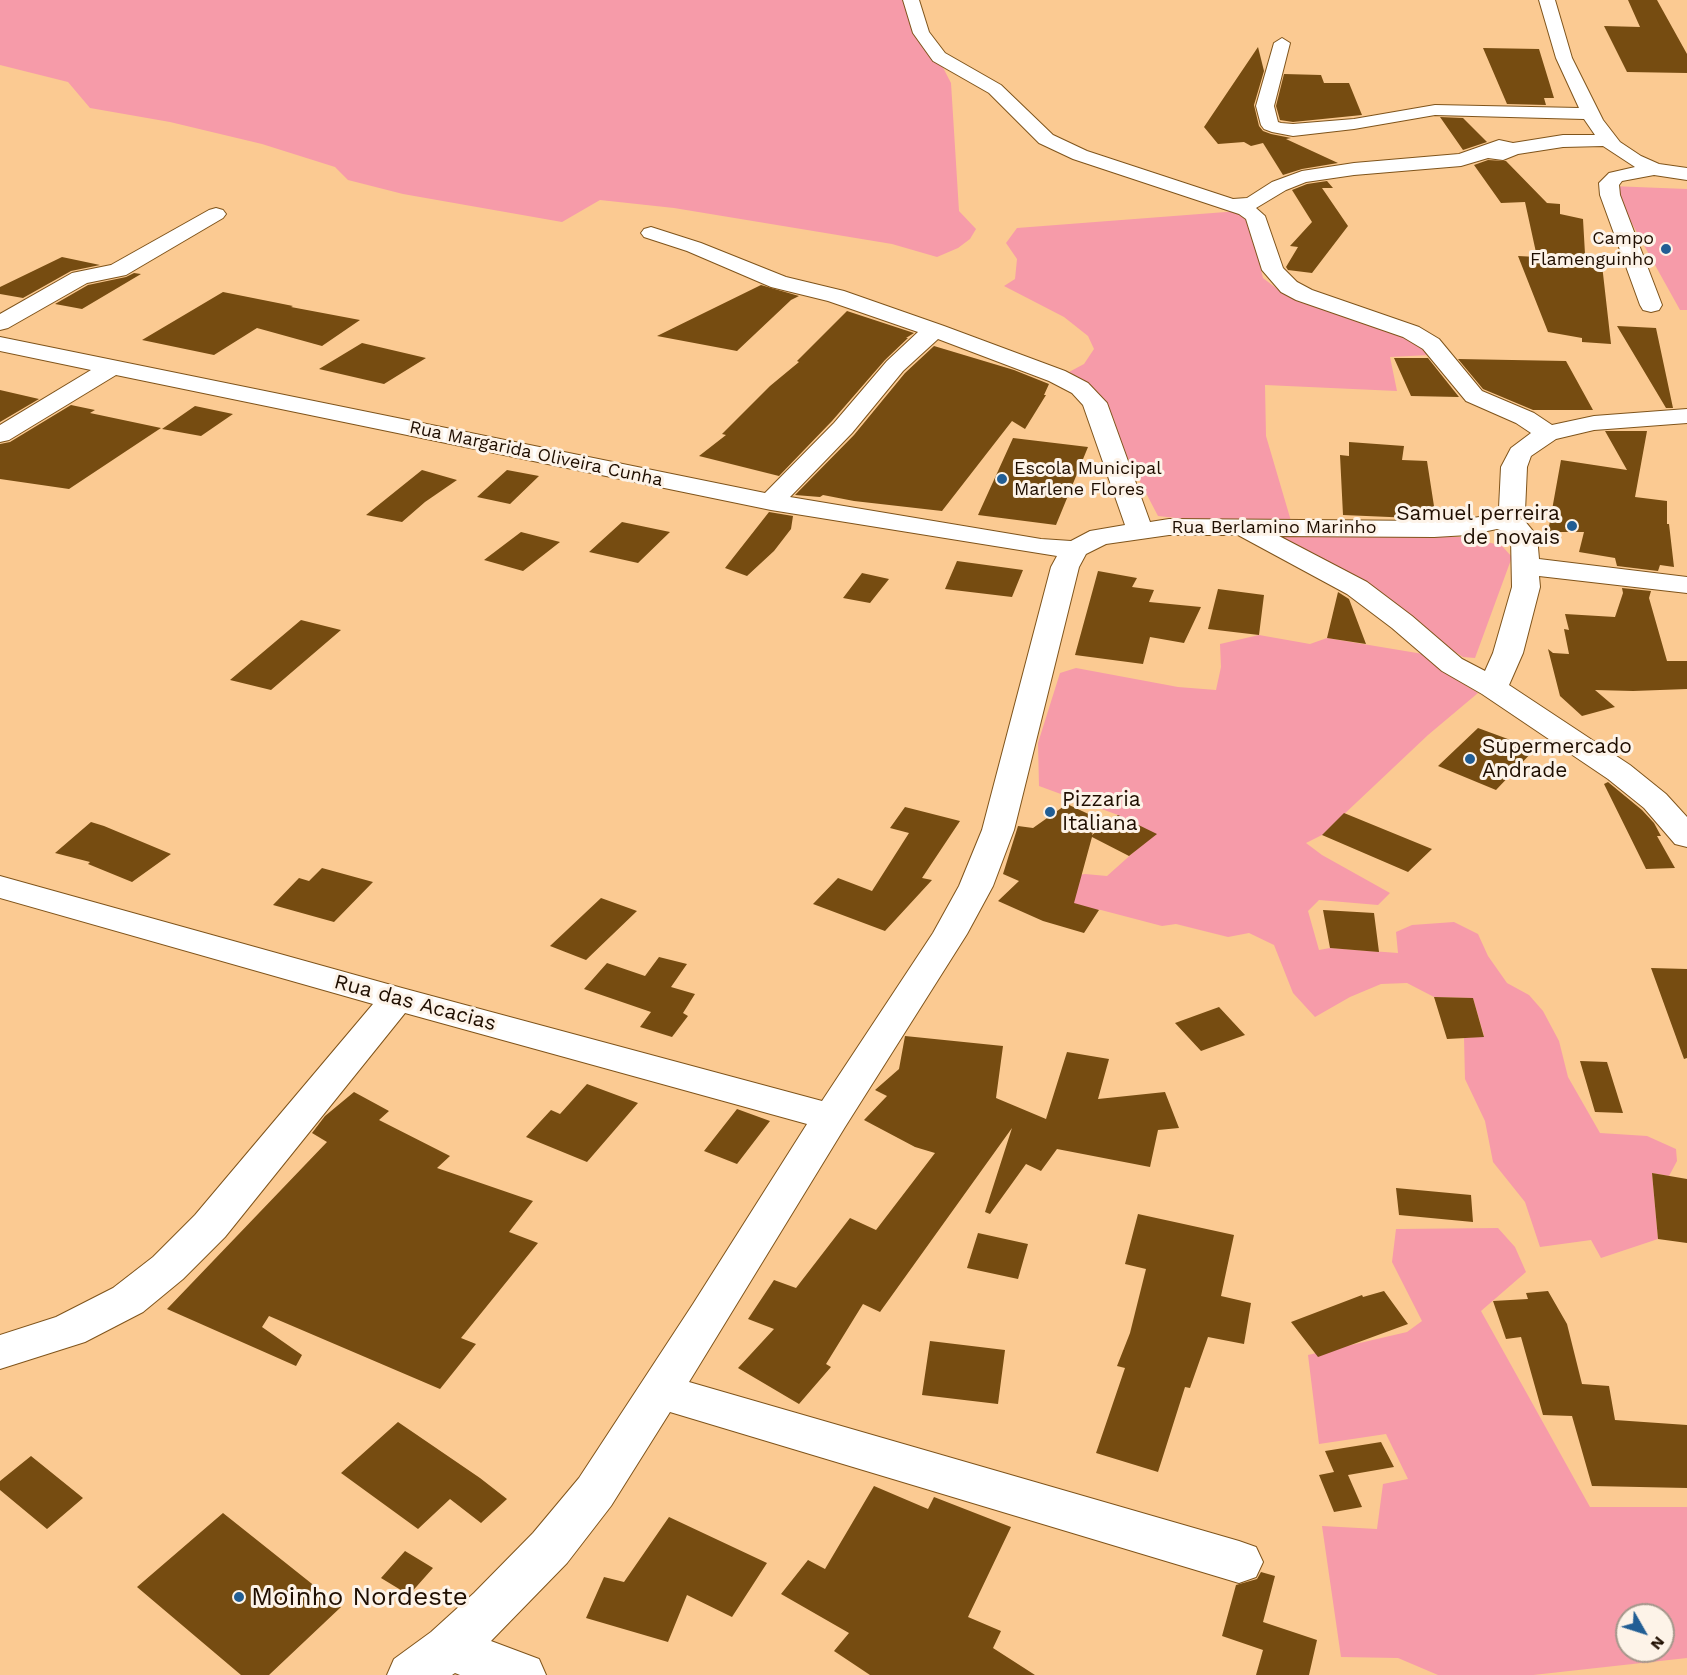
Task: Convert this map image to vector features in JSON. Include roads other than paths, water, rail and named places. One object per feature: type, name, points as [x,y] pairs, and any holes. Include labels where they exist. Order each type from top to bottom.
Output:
[{"type":"street","points":[[911,0],[921,33],[939,57],[995,89],[1046,139],[1080,155],[1233,205],[1255,216],[1273,270],[1289,287],[1304,295],[1411,333],[1431,344],[1474,396],[1525,418],[1548,433]]},
{"type":"street","points":[[1547,0],[1564,58],[1590,114],[1608,140],[1634,160],[1654,169],[1687,174]]},
{"type":"street","points":[[1282,43],[1266,106],[1270,125],[1278,128],[1293,130],[1362,123],[1435,110],[1590,114]]},
{"type":"street","points":[[1233,205],[1252,203],[1279,186],[1302,177],[1354,169],[1461,160],[1489,151],[1503,153],[1563,141],[1608,140]]},
{"type":"street","points":[[1651,305],[1610,195],[1608,183],[1616,177],[1654,169]]},
{"type":"street","points":[[0,323],[80,278],[118,270],[216,214]]},
{"type":"street","points":[[651,233],[694,247],[779,282],[836,296],[936,331],[1057,376],[1080,388],[1095,403],[1140,530]]},
{"type":"street","points":[[771,502],[843,428],[895,366],[923,339],[936,331]]},
{"type":"street","name":"Rua Margarida Oliveira Cunha","points":[[0,344],[771,502],[1041,547],[1070,558]]},
{"type":"street","points":[[0,435],[112,367]]},
{"type":"street","points":[[1498,521],[1512,511],[1514,467],[1520,453],[1548,433],[1594,423],[1687,416]]},
{"type":"street","points":[[1493,688],[1508,652],[1526,587],[1524,536],[1515,526],[1498,521]]},
{"type":"street","name":"Rua Berlamino Marinho","points":[[1070,558],[1099,537],[1168,527],[1434,529],[1468,527],[1498,521]]},
{"type":"street","points":[[1245,528],[1357,588],[1402,622],[1452,665],[1493,688],[1619,772],[1655,801],[1687,837]]},
{"type":"street","points":[[430,1662],[550,1548],[595,1492],[708,1316],[831,1117],[951,934],[976,886],[998,830],[1070,558]]},
{"type":"street","points":[[1525,566],[1687,585]]},
{"type":"street","name":"Rua das Acacias","points":[[0,886],[397,999],[831,1117]]},
{"type":"street","points":[[0,1352],[70,1330],[128,1300],[168,1268],[210,1226],[397,999]]},
{"type":"street","points":[[659,1391],[1239,1562]]},
{"type":"street","points":[[430,1662],[520,1675]]},
{"type":"place","name":"Campo Flamenguinho","points":[[1666,249]]},
{"type":"place","name":"Escola Municipal Marlene Flores","points":[[1002,479]]},
{"type":"place","name":"Samuel perreira de novais","points":[[1572,526]]},
{"type":"place","name":"Supermercado Andrade","points":[[1470,759]]},
{"type":"place","name":"Pizzaria Italiana","points":[[1050,812]]},
{"type":"place","name":"Moinho Nordeste","points":[[239,1597]]}]
